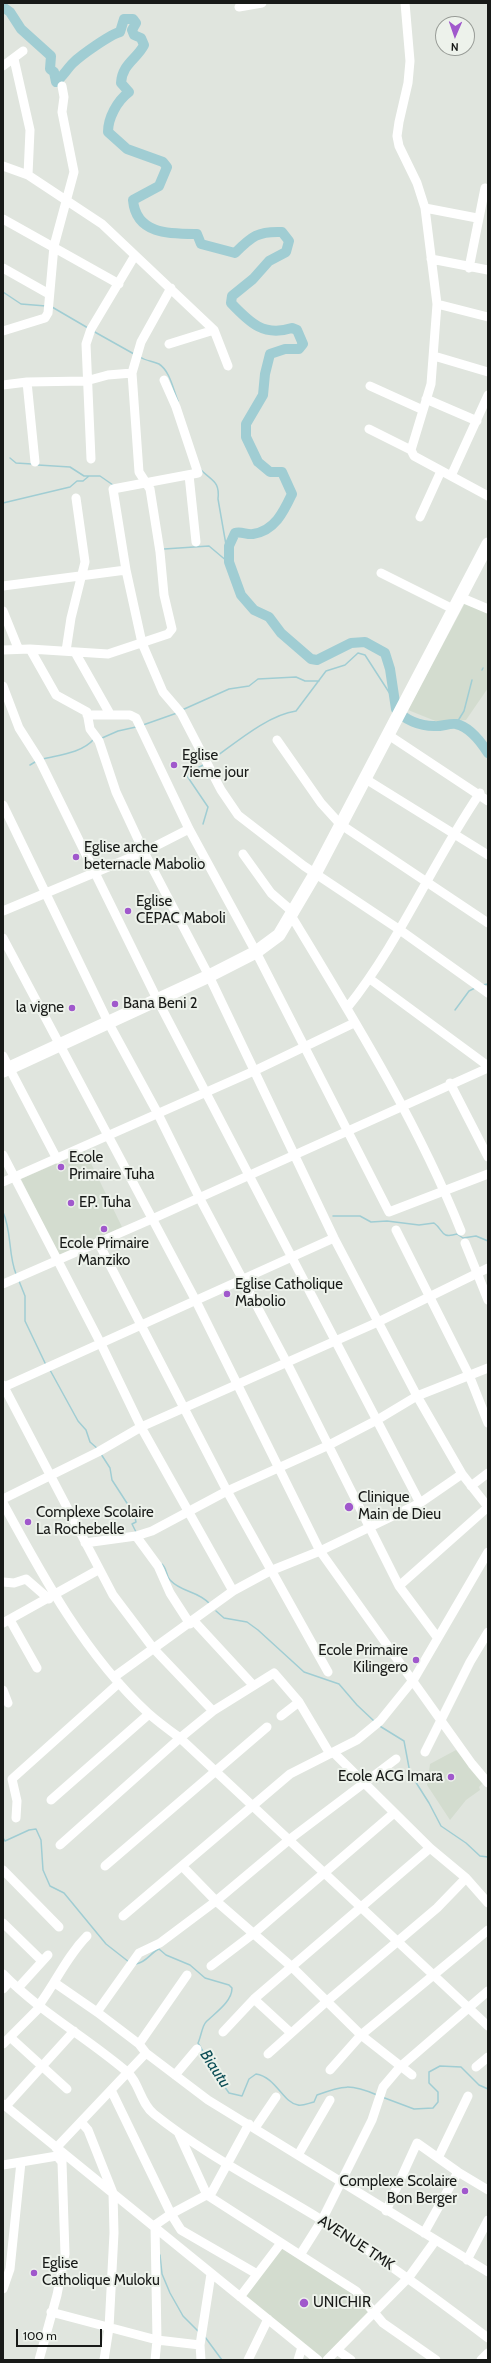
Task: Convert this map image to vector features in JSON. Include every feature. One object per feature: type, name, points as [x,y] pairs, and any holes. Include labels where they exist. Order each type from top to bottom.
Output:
[{"type":"highway","points":[[6,1070],[209,976],[256,952],[279,935],[293,915],[315,874],[387,734],[400,713],[458,604],[488,544]]},
{"type":"street","points":[[239,7],[262,3]]},
{"type":"street","points":[[405,3],[410,61],[408,83],[398,122],[399,146],[417,183],[425,208],[437,304],[434,356],[426,399],[411,450]]},
{"type":"street","points":[[3,66],[23,51]]},
{"type":"street","points":[[14,59],[30,130],[28,175]]},
{"type":"street","points":[[3,331],[45,318],[49,302],[54,246],[65,200],[70,190],[74,172],[62,112],[64,97],[62,86]]},
{"type":"street","points":[[3,166],[28,175],[102,224],[134,257],[171,288],[214,330],[228,366]]},
{"type":"street","points":[[469,268],[477,218],[484,188]]},
{"type":"street","points":[[425,208],[477,218]]},
{"type":"street","points":[[3,220],[54,246],[119,284]]},
{"type":"street","points":[[91,459],[86,381],[86,344],[91,331],[134,257]]},
{"type":"street","points":[[431,259],[469,268],[488,270]]},
{"type":"street","points":[[3,268],[49,302]]},
{"type":"street","points":[[3,650],[18,648],[66,651],[76,654],[108,654],[168,634],[172,629],[164,595],[160,552],[150,489],[139,472],[132,373],[136,356],[171,288]]},
{"type":"street","points":[[437,304],[488,317]]},
{"type":"street","points":[[169,344],[214,330]]},
{"type":"street","points":[[434,356],[488,372]]},
{"type":"street","points":[[3,385],[27,382],[86,381],[108,375],[132,373]]},
{"type":"street","points":[[164,380],[176,407],[198,473],[146,484],[112,489],[126,570],[142,643],[163,692],[180,711],[221,790],[238,815],[315,874],[400,930],[488,994]]},
{"type":"street","points":[[27,382],[35,462]]},
{"type":"street","points":[[370,386],[423,410]]},
{"type":"street","points":[[451,476],[488,395]]},
{"type":"street","points":[[426,399],[477,421]]},
{"type":"street","points":[[369,430],[411,450],[414,456],[488,496]]},
{"type":"street","points":[[420,516],[441,471]]},
{"type":"street","points":[[188,475],[196,542]]},
{"type":"street","points":[[66,651],[71,618],[83,575],[85,562],[76,498]]},
{"type":"street","points":[[3,586],[126,570]]},
{"type":"street","points":[[381,572],[458,604],[488,609]]},
{"type":"street","points":[[3,611],[18,648]]},
{"type":"street","points":[[30,649],[56,695],[87,712],[90,729],[98,739],[116,792],[144,852],[209,976],[334,1238],[417,1396],[462,1474],[488,1507],[399,1586]]},
{"type":"street","points":[[76,654],[110,714]]},
{"type":"street","points":[[3,686],[18,728],[39,760],[157,999],[420,1503]]},
{"type":"street","points":[[87,715],[130,715],[136,718],[189,829],[256,952],[303,1047],[389,1212],[445,1192],[488,1174]]},
{"type":"street","points":[[387,734],[480,793],[488,801]]},
{"type":"street","points":[[277,740],[321,803],[340,824],[426,880],[488,923]]},
{"type":"street","points":[[364,778],[454,832],[488,855]]},
{"type":"street","points":[[347,1008],[370,979],[400,930],[426,880],[454,832],[480,793]]},
{"type":"street","points":[[3,805],[47,893],[108,1022],[157,1112],[199,1197],[287,1362],[327,1446],[399,1586],[437,1637]]},
{"type":"street","points":[[3,910],[96,873],[144,852],[189,829]]},
{"type":"street","points":[[243,854],[271,892],[293,915],[347,1008],[402,1107],[445,1192],[461,1231]]},
{"type":"street","points":[[3,938],[196,1301],[320,1551],[358,1606],[414,1679],[440,1719],[488,1783]]},
{"type":"street","points":[[370,979],[488,1067]]},
{"type":"street","points":[[3,1182],[108,1136],[157,1112],[254,1071],[354,1023]]},
{"type":"street","points":[[3,1056],[6,1070],[56,1159]]},
{"type":"street","points":[[3,1284],[152,1220],[199,1197],[250,1176],[295,1154],[402,1107],[450,1083],[488,1067]]},
{"type":"street","points":[[450,1083],[488,1157]]},
{"type":"street","points":[[3,1155],[101,1344],[141,1427],[187,1512],[233,1591]]},
{"type":"street","points":[[396,1230],[469,1375],[488,1423]]},
{"type":"street","points":[[213,1711],[154,1648],[113,1595],[98,1570],[4,1386],[49,1368],[334,1238]]},
{"type":"street","points":[[98,1242],[227,1491],[270,1571],[328,1672]]},
{"type":"street","points":[[465,1243],[476,1274],[488,1300]]},
{"type":"street","points":[[3,1499],[100,1451],[141,1427],[334,1340],[378,1322],[430,1295],[488,1268]]},
{"type":"street","points":[[85,1543],[138,1535],[152,1531],[227,1491],[327,1446],[377,1420],[417,1396],[488,1368]]},
{"type":"street","points":[[472,1486],[488,1473]]},
{"type":"street","points":[[16,1818],[17,1801],[12,1779],[117,1680],[154,1648],[233,1591],[270,1571],[320,1551],[420,1503],[462,1474]]},
{"type":"street","points":[[3,1503],[52,1597],[117,1680],[149,1714],[180,1738],[290,1839],[324,1873],[398,1940],[488,2026]]},
{"type":"street","points":[[138,1535],[158,1566],[170,1593],[192,1622],[253,1685]]},
{"type":"street","points":[[123,1916],[290,1774],[357,1740],[378,1724],[414,1679],[437,1637],[488,1552]]},
{"type":"street","points":[[37,1668],[7,1621],[98,1570]]},
{"type":"street","points":[[3,1582],[14,1583],[26,1579],[52,1597]]},
{"type":"street","points":[[425,1752],[440,1719],[488,1632]]},
{"type":"street","points":[[60,1845],[180,1738],[213,1711],[274,1672],[299,1702],[332,1753],[430,1848],[466,1878],[488,1903]]},
{"type":"street","points":[[3,1690],[8,1703]]},
{"type":"street","points":[[281,1716],[299,1702]]},
{"type":"street","points":[[51,1800],[149,1714]]},
{"type":"street","points":[[105,1866],[267,1727]]},
{"type":"street","points":[[97,2012],[140,1953],[160,1943],[216,1901],[290,1839],[396,1759]]},
{"type":"street","points":[[211,1966],[253,1934],[394,1812]]},
{"type":"street","points":[[223,2032],[254,1999],[430,1848]]},
{"type":"street","points":[[182,1866],[216,1901],[292,1967],[361,2035],[412,2075]]},
{"type":"street","points":[[3,1870],[59,1927]]},
{"type":"street","points":[[268,2054],[326,2002],[437,1908],[466,1878]]},
{"type":"street","points":[[3,1923],[45,1958],[18,1988]]},
{"type":"street","points":[[330,2070],[361,2035],[488,1930]]},
{"type":"street","points":[[3,2044],[40,2006],[55,1983],[72,1951],[87,1936]]},
{"type":"street","points":[[3,1974],[40,2006],[128,2072]]},
{"type":"street","points":[[139,2044],[187,1975]]},
{"type":"street","points":[[3,1989],[10,1981]]},
{"type":"street","points":[[55,1983],[97,2012],[139,2044],[146,2054],[208,2100],[252,2126],[386,2211],[488,2272]]},
{"type":"street","points":[[300,2256],[322,2220],[341,2182],[379,2103],[383,2092],[383,2087],[400,2066],[488,1991]]},
{"type":"street","points":[[254,1999],[291,2033]]},
{"type":"street","points":[[74,2031],[5,2105],[57,2151],[155,2226],[211,2274],[318,2360]]},
{"type":"street","points":[[10,2037],[41,2067],[67,2089]]},
{"type":"street","points":[[175,2075],[197,2049]]},
{"type":"street","points":[[3,2164],[21,2162],[57,2151],[81,2122],[146,2054]]},
{"type":"street","points":[[476,2068],[488,2057]]},
{"type":"street","name":"AVENUE TMK","points":[[128,2072],[143,2101],[152,2113],[180,2134],[322,2220],[409,2277],[488,2338]]},
{"type":"street","points":[[111,2090],[171,2214],[181,2230],[257,2274]]},
{"type":"street","points":[[155,2226],[171,2214],[212,2192],[252,2126],[276,2096]]},
{"type":"street","points":[[438,2158],[468,2096]]},
{"type":"street","points":[[298,2155],[330,2100]]},
{"type":"street","points":[[81,2122],[88,2130],[113,2193],[114,2232],[109,2328],[104,2360]]},
{"type":"street","points":[[180,2134],[207,2195],[356,2291],[383,2323],[436,2360]]},
{"type":"street","points":[[386,2211],[417,2142],[458,2172],[488,2190]]},
{"type":"street","points":[[39,2360],[51,2312],[57,2295],[65,2254],[62,2162],[57,2151]]},
{"type":"street","points":[[3,2286],[10,2269],[21,2162]]},
{"type":"street","points":[[424,2233],[458,2172]]},
{"type":"street","points":[[467,2260],[488,2220]]},
{"type":"street","points":[[155,2226],[157,2340],[155,2360]]},
{"type":"street","points":[[327,2360],[409,2277],[435,2240]]},
{"type":"street","points":[[240,2297],[281,2243]]},
{"type":"street","points":[[200,2360],[211,2274]]},
{"type":"street","points":[[51,2312],[104,2324],[109,2328],[157,2340],[202,2338]]},
{"type":"street","points":[[248,2360],[268,2319]]},
{"type":"street","points":[[298,2360],[302,2347]]},
{"type":"street","points":[[337,2350],[351,2360]]},
{"type":"street","points":[[481,2360],[488,2354]]},
{"type":"shaded area","points":[[465,603],[488,612],[488,688],[466,720],[438,722],[408,710]]},
{"type":"shaded area","name":"EP. Tuha","points":[[85,1151],[122,1227],[59,1256],[21,1179]]},
{"type":"shaded area","points":[[456,1750],[483,1783],[479,1787],[480,1790],[466,1800],[450,1820],[427,1785],[430,1764]]},
{"type":"shaded area","name":"UNICHIR","points":[[279,2247],[356,2294],[356,2300],[360,2304],[365,2304],[369,2311],[321,2360],[242,2297]]},
{"type":"waterway","points":[[3,7],[10,12],[21,29],[51,56],[50,69],[54,72],[56,82],[82,55],[120,32],[124,19],[133,19],[136,23],[132,30],[134,35],[141,38],[144,45],[124,71],[121,83],[129,92],[114,110],[111,116],[108,132],[127,149],[163,162],[167,167],[159,186],[133,200],[136,212],[141,220],[148,226],[156,230],[176,234],[197,234],[201,244],[235,253],[246,242],[267,232],[282,232],[289,241],[286,252],[269,261],[253,279],[232,296],[231,303],[251,322],[265,329],[273,331],[292,328],[297,330],[303,344],[299,349],[285,349],[270,354],[265,374],[263,395],[246,424],[246,437],[258,462],[270,472],[282,472],[292,494],[286,507],[273,525],[261,532],[253,534],[240,532],[235,533],[229,546],[229,562],[241,595],[254,610],[269,617],[281,633],[311,659],[317,660],[351,643],[365,642],[385,653],[390,669],[396,709],[399,713],[413,722],[423,725],[437,726],[456,724],[466,728],[475,736],[488,753]]},
{"type":"waterway","points":[[3,292],[21,304],[46,306]]},
{"type":"waterway","points":[[52,307],[88,328]]},
{"type":"waterway","points":[[93,331],[134,354]]},
{"type":"waterway","points":[[140,357],[163,367],[169,376],[178,401]]},
{"type":"waterway","points":[[10,458],[16,463],[32,464]]},
{"type":"waterway","points":[[38,465],[70,467],[84,476],[100,476],[113,485]]},
{"type":"waterway","points":[[201,470],[214,482],[218,488],[218,499],[229,562]]},
{"type":"waterway","points":[[3,503],[70,487],[77,481],[83,481],[89,476]]},
{"type":"waterway","points":[[164,549],[209,546],[228,562]]},
{"type":"waterway","points":[[210,761],[262,724],[274,718],[296,711],[326,671],[345,665],[358,653],[365,655],[394,700]]},
{"type":"waterway","points":[[182,710],[229,689],[249,686],[258,679],[296,677],[305,681],[319,681]]},
{"type":"waterway","points":[[456,724],[464,711],[472,680]]},
{"type":"waterway","points":[[143,725],[177,713]]},
{"type":"waterway","points":[[102,738],[118,731],[136,727]]},
{"type":"waterway","points":[[43,759],[63,755],[77,750],[89,744],[94,739]]},
{"type":"waterway","points":[[30,765],[35,762]]},
{"type":"waterway","points":[[203,824],[208,807],[187,776],[190,772],[205,764]]},
{"type":"waterway","points":[[482,985],[488,984]]},
{"type":"waterway","points":[[455,1010],[469,991],[475,988]]},
{"type":"waterway","points":[[3,1212],[8,1227],[12,1259],[16,1274]]},
{"type":"waterway","points":[[333,1216],[360,1216],[371,1222],[387,1221],[419,1225],[434,1223],[445,1235],[457,1234],[463,1238],[476,1236],[488,1241]]},
{"type":"waterway","points":[[19,1281],[25,1296],[25,1321],[46,1365]]},
{"type":"waterway","points":[[50,1370],[78,1421],[86,1430],[90,1442],[98,1449]]},
{"type":"waterway","points":[[101,1454],[110,1468],[112,1480],[134,1514],[136,1522],[132,1524],[136,1532]]},
{"type":"waterway","points":[[162,1564],[169,1578],[175,1584],[200,1596],[210,1604]]},
{"type":"waterway","points":[[216,1611],[224,1618],[247,1622],[258,1630],[304,1672],[339,1684],[357,1705],[374,1721]]},
{"type":"waterway","points":[[378,1725],[404,1741],[410,1773],[429,1803],[441,1826],[466,1843],[480,1856],[488,1857]]},
{"type":"waterway","name":"Biautu","points":[[3,1838],[5,1841],[29,1830],[36,1829],[41,1840],[43,1870],[50,1886],[64,1893],[106,1944],[129,1962]]},
{"type":"waterway","name":"Biautu","points":[[136,1964],[140,1963],[159,1949],[166,1955],[190,1965],[205,1978],[229,1985],[232,1988],[226,2003],[206,2022],[198,2043],[229,2093],[242,2096],[249,2079],[256,2074],[269,2080],[288,2100],[298,2105],[314,2102],[317,2095],[334,2089],[347,2087],[360,2089],[377,2095]]},
{"type":"waterway","name":"Biautu","points":[[382,2097],[414,2109],[433,2108],[438,2102],[438,2092],[429,2083],[429,2072],[440,2066],[461,2067],[479,2085],[488,2089]]},
{"type":"waterway","points":[[160,2255],[162,2274],[170,2293],[183,2316],[198,2331]]},
{"type":"waterway","points":[[205,2337],[222,2360]]},
{"type":"place","name":"Eglise 7ieme jour","points":[[174,765]]},
{"type":"place","name":"Eglise arche beternacle Mabolio","points":[[76,857]]},
{"type":"place","name":"Eglise CEPAC Maboli","points":[[128,911]]},
{"type":"place","name":"Bana Beni 2","points":[[115,1004]]},
{"type":"place","name":"la vigne","points":[[72,1008]]},
{"type":"place","name":"Ecole Primaire Tuha","points":[[61,1167]]},
{"type":"place","name":"EP. Tuha","points":[[71,1203]]},
{"type":"place","name":"Ecole Primaire Manziko","points":[[104,1229]]},
{"type":"place","name":"Eglise Catholique Mabolio","points":[[227,1294]]},
{"type":"place","name":"Clinique Main de Dieu","points":[[349,1507]]},
{"type":"place","name":"Complexe Scolaire La Rochebelle","points":[[28,1522]]},
{"type":"place","name":"Ecole Primaire Kilingero","points":[[416,1660]]},
{"type":"place","name":"Ecole ACG Imara","points":[[451,1777]]},
{"type":"place","name":"Complexe Scolaire Bon Berger","points":[[465,2191]]},
{"type":"place","name":"Eglise Catholique Muloku","points":[[34,2273]]},
{"type":"place","name":"UNICHIR","points":[[304,2303]]}]
